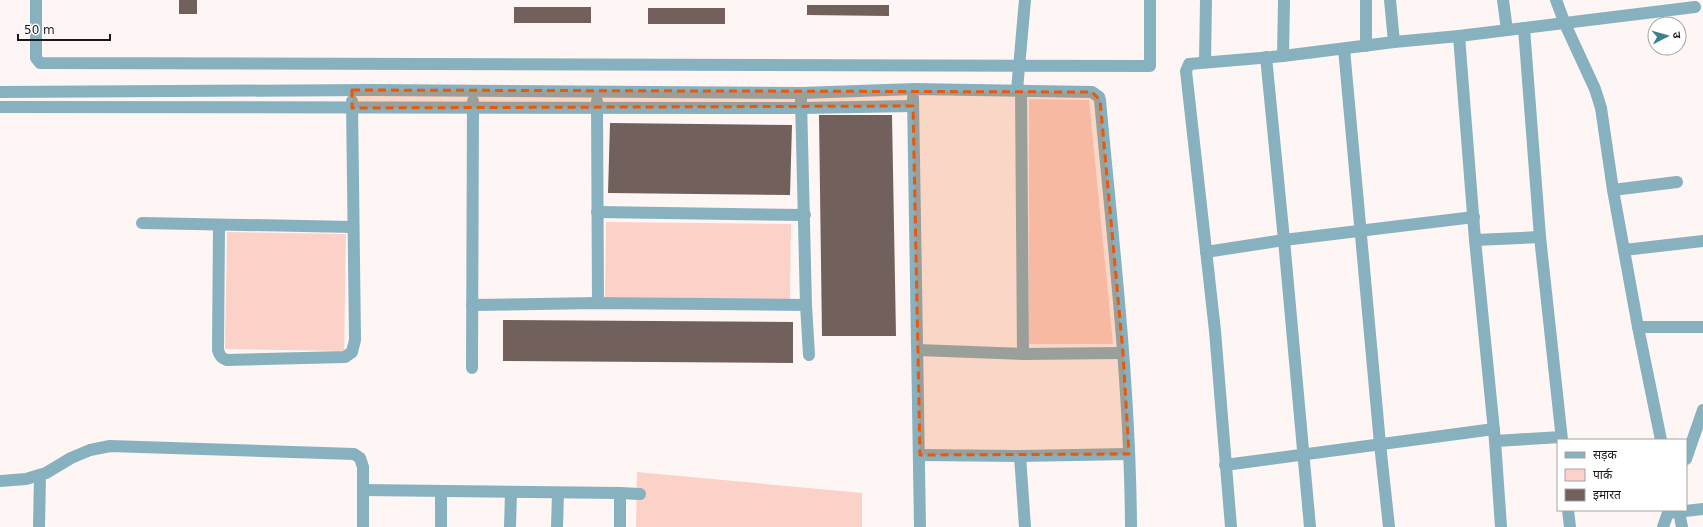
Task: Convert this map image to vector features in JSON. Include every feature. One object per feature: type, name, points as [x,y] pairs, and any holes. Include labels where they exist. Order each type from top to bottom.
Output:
[{"type":"street","points":[[36,0],[36,58],[40,63],[1019,66],[1150,66],[1150,0]]},
{"type":"street","points":[[1023,354],[1019,66],[1024,0]]},
{"type":"street","points":[[1205,62],[1206,0]]},
{"type":"street","points":[[1283,56],[1284,0]]},
{"type":"street","points":[[1366,0],[1366,46]]},
{"type":"street","points":[[1390,0],[1394,42]]},
{"type":"street","points":[[1503,0],[1507,30]]},
{"type":"street","points":[[1556,0],[1565,24],[1599,98],[1624,250],[1661,439]]},
{"type":"street","points":[[1230,527],[1215,331],[1186,71],[1189,64],[1283,56],[1394,42],[1565,24],[1695,7]]},
{"type":"street","points":[[1225,465],[1380,444],[1495,435],[1562,438],[1540,237],[1524,28]]},
{"type":"street","points":[[1459,36],[1475,240],[1495,435],[1501,527]]},
{"type":"street","points":[[1344,49],[1360,232],[1389,527]]},
{"type":"street","points":[[1266,57],[1310,527]]},
{"type":"street","points":[[914,89],[913,106],[920,527]]},
{"type":"street","points":[[0,92],[473,90],[802,93],[914,89],[1092,92],[1098,97],[1123,354],[1129,454],[1131,527]]},
{"type":"street","points":[[219,225],[218,350],[220,356],[227,360],[345,357],[352,352],[355,340],[352,90]]},
{"type":"street","points":[[472,368],[473,90]]},
{"type":"street","points":[[597,91],[598,304]]},
{"type":"street","points":[[802,93],[801,108],[805,214],[806,305],[809,355]]},
{"type":"street","points":[[0,107],[801,108],[913,106]]},
{"type":"street","points":[[1614,190],[1677,182]]},
{"type":"street","points":[[597,212],[805,214]]},
{"type":"street","points":[[1206,252],[1284,240],[1474,217]]},
{"type":"street","points":[[142,223],[353,227]]},
{"type":"street","points":[[1475,240],[1540,237]]},
{"type":"street","points":[[1624,250],[1703,241]]},
{"type":"street","points":[[472,305],[806,305]]},
{"type":"street","points":[[1638,327],[1703,327]]},
{"type":"street","points":[[918,350],[1023,354],[1123,354]]},
{"type":"street","points":[[1687,455],[1703,410]]},
{"type":"street","points":[[0,481],[26,479],[46,474],[71,458],[90,450],[110,446],[354,454],[360,458],[363,467],[363,527]]},
{"type":"street","points":[[920,455],[1020,456],[1129,454]]},
{"type":"street","points":[[1020,456],[1025,527]]},
{"type":"street","points":[[39,527],[40,475]]},
{"type":"street","points":[[363,490],[640,494]]},
{"type":"street","points":[[441,492],[441,527]]},
{"type":"street","points":[[510,527],[511,492]]},
{"type":"street","points":[[557,527],[558,492]]},
{"type":"street","points":[[620,493],[620,527]]},
{"type":"street","points":[[1687,511],[1703,509]]},
{"type":"street","points":[[1568,511],[1570,527]]},
{"type":"street","points":[[1672,512],[1682,511]]},
{"type":"street","points":[[1663,527],[1672,512]]},
{"type":"street","points":[[1672,512],[1682,527]]},
{"type":"highlighted area","points":[[352,90],[1092,92],[1100,100],[1123,353],[1129,454],[920,455],[913,106],[352,108]]},
{"type":"green space","points":[[1029,99],[1089,100],[1113,344],[1029,344]]},
{"type":"green space","points":[[606,222],[791,224],[790,299],[605,297]]},
{"type":"green space","points":[[227,232],[346,234],[344,351],[225,349]]},
{"type":"green space","points":[[637,472],[862,493],[862,527],[636,527]]},
{"type":"building","points":[[179,0],[197,0],[197,14],[179,14]]},
{"type":"building","points":[[807,5],[889,5],[889,16],[807,15]]},
{"type":"building","points":[[514,7],[591,7],[591,23],[514,23]]},
{"type":"building","points":[[648,8],[725,8],[725,24],[648,24]]},
{"type":"building","points":[[819,115],[892,115],[896,336],[822,336]]},
{"type":"building","points":[[610,123],[792,125],[790,195],[608,193]]},
{"type":"building","points":[[503,320],[793,322],[793,363],[503,361]]}]
